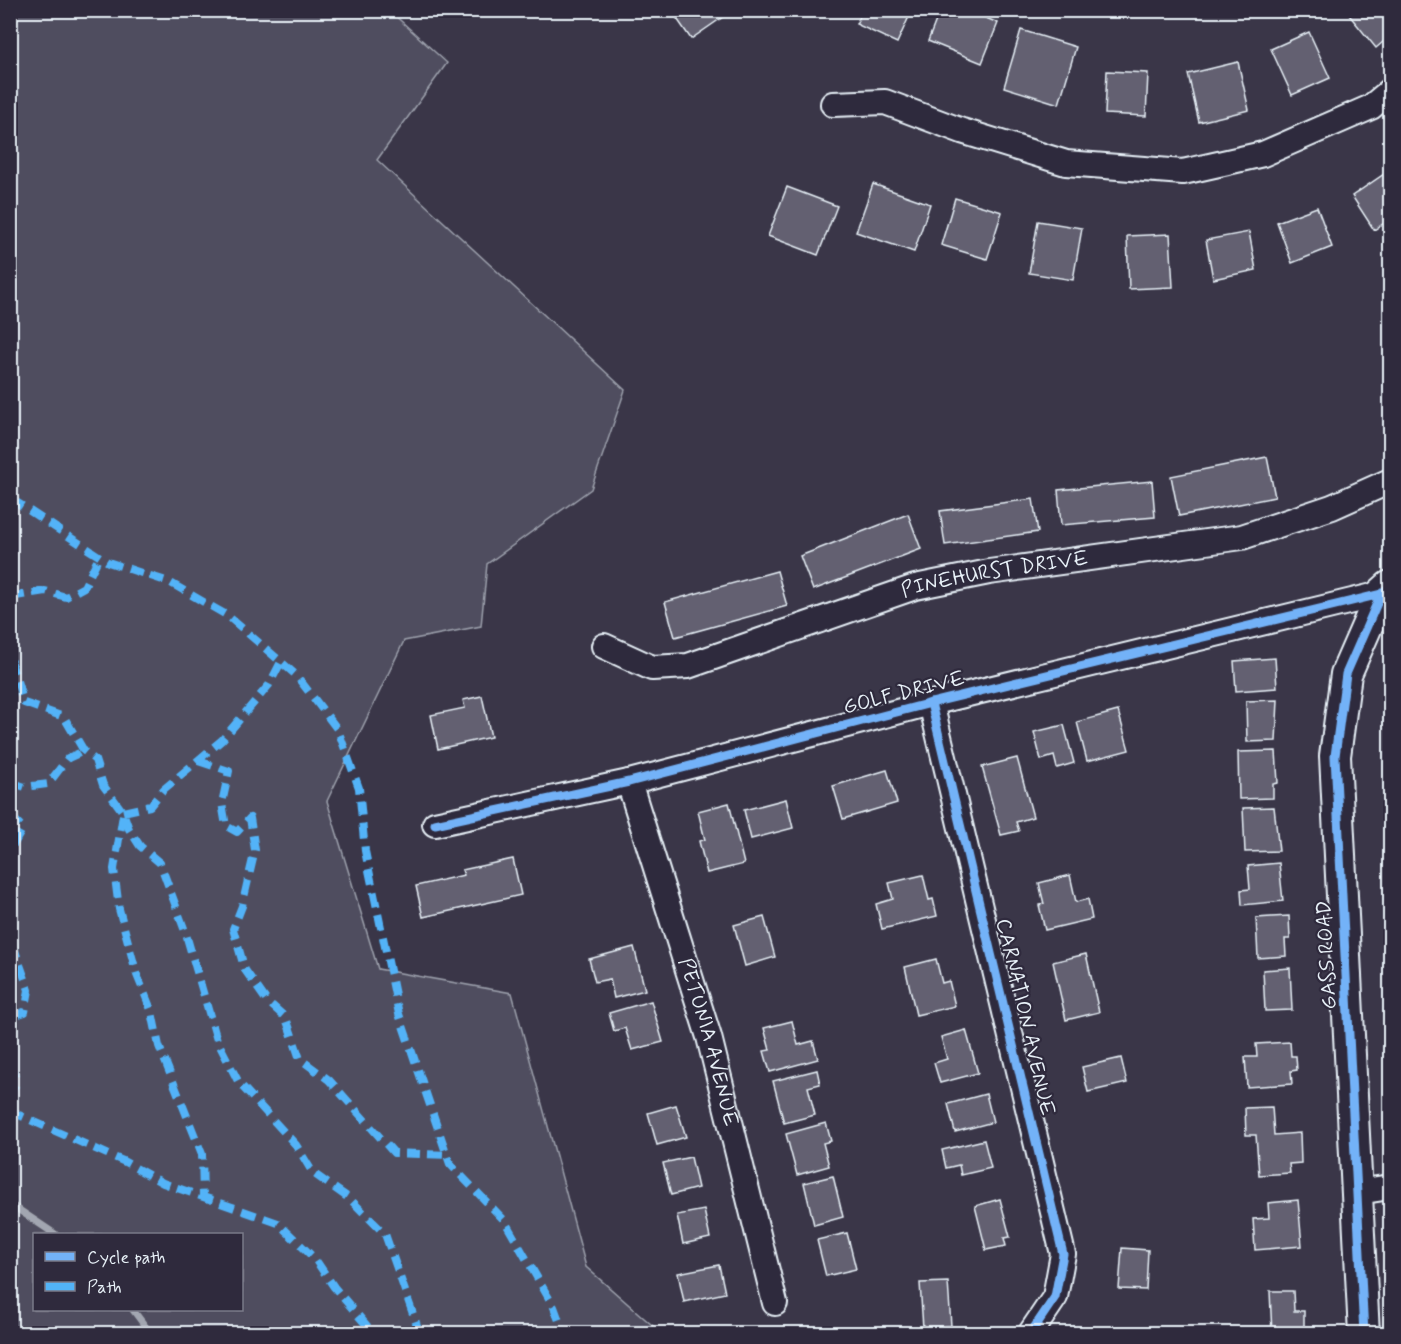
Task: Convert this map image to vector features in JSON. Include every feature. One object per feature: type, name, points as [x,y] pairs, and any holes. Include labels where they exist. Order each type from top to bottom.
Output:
[{"type":"street","points":[[832,104],[885,102],[962,131],[1066,163],[1184,172],[1263,154],[1371,107],[1390,91]]},
{"type":"street","name":"PINEHURST DRIVE","points":[[604,646],[652,668],[688,666],[915,587],[989,572],[1242,537],[1332,507],[1390,481]]},
{"type":"street","name":"GOLF DRIVE","points":[[435,824],[629,782],[1386,590]]},
{"type":"street","name":"GASS ROAD","points":[[1364,1334],[1335,756],[1346,674],[1386,590]]},
{"type":"street","name":"CARNATION AVENUE","points":[[931,704],[1063,1254],[1055,1297],[1030,1334]]},
{"type":"street","name":"PETUNIA AVENUE","points":[[629,782],[709,1037],[775,1303]]},
{"type":"street","points":[[1358,1192],[1390,1187]]},
{"type":"shaded area","points":[[10,11],[390,11],[447,63],[377,160],[625,390],[591,489],[487,564],[481,626],[404,641],[327,801],[378,969],[512,993],[586,1267],[661,1333],[11,1333]]},
{"type":"building","points":[[671,10],[733,10],[691,39]]},
{"type":"building","points":[[777,10],[808,10],[778,15]]},
{"type":"building","points":[[863,10],[912,10],[897,43],[856,24]]},
{"type":"building","points":[[940,10],[967,10],[998,23],[982,63],[928,41]]},
{"type":"building","points":[[1345,10],[1390,10],[1390,36],[1376,48]]},
{"type":"building","points":[[1021,30],[1076,47],[1059,104],[1004,87]]},
{"type":"building","points":[[1309,32],[1330,78],[1292,95],[1271,49]]},
{"type":"building","points":[[1238,62],[1249,110],[1199,122],[1188,74]]},
{"type":"building","points":[[1107,71],[1148,73],[1146,116],[1105,114]]},
{"type":"building","points":[[1390,170],[1390,219],[1374,230],[1352,196]]},
{"type":"building","points":[[873,184],[930,204],[914,252],[856,232]]},
{"type":"building","points":[[787,187],[837,206],[818,255],[768,236]]},
{"type":"building","points":[[955,198],[1002,212],[987,259],[941,245]]},
{"type":"building","points":[[1317,207],[1332,247],[1292,263],[1277,222]]},
{"type":"building","points":[[1038,221],[1082,228],[1073,280],[1029,273]]},
{"type":"building","points":[[1249,232],[1256,270],[1213,279],[1206,240]]},
{"type":"building","points":[[1170,234],[1173,287],[1129,289],[1127,236]]},
{"type":"building","points":[[1267,457],[1275,497],[1179,516],[1171,476]]},
{"type":"building","points":[[1152,481],[1155,517],[1061,525],[1058,490]]},
{"type":"building","points":[[1033,499],[1038,532],[945,545],[940,511]]},
{"type":"building","points":[[908,514],[921,549],[813,590],[800,556]]},
{"type":"building","points":[[777,571],[787,606],[675,637],[665,602]]},
{"type":"building","points":[[1275,658],[1277,688],[1236,691],[1234,661]]},
{"type":"building","points":[[482,696],[491,737],[438,749],[431,715],[465,708],[463,700]]},
{"type":"building","points":[[1278,700],[1276,741],[1247,742],[1246,701]]},
{"type":"building","points":[[1118,711],[1129,750],[1087,761],[1077,722]]},
{"type":"building","points":[[1064,725],[1074,763],[1057,768],[1054,756],[1041,760],[1034,732]]},
{"type":"building","points":[[1276,751],[1278,783],[1273,784],[1273,798],[1239,799],[1238,752]]},
{"type":"building","points":[[1017,758],[1033,817],[1016,822],[1019,831],[1001,835],[982,767]]},
{"type":"building","points":[[887,770],[897,803],[843,819],[833,786]]},
{"type":"building","points":[[786,799],[793,828],[751,839],[744,810]]},
{"type":"building","points":[[729,803],[744,864],[707,873],[699,841],[705,840],[698,811]]},
{"type":"building","points":[[1274,807],[1279,851],[1245,852],[1243,808]]},
{"type":"building","points":[[513,859],[521,895],[423,917],[416,886],[464,875],[462,870]]},
{"type":"building","points":[[1279,863],[1283,901],[1242,905],[1241,890],[1250,889],[1248,866]]},
{"type":"building","points":[[923,875],[929,900],[933,899],[937,916],[882,929],[876,904],[893,899],[889,883]]},
{"type":"building","points":[[1070,875],[1076,902],[1088,899],[1092,919],[1045,930],[1039,905],[1044,904],[1039,883]]},
{"type":"building","points":[[1289,916],[1290,939],[1285,939],[1286,956],[1258,958],[1256,918]]},
{"type":"building","points":[[764,917],[775,957],[745,966],[734,925]]},
{"type":"building","points":[[634,947],[645,990],[614,998],[610,979],[595,982],[589,959]]},
{"type":"building","points":[[1086,954],[1099,1012],[1066,1020],[1053,962]]},
{"type":"building","points":[[936,959],[942,983],[949,981],[955,1006],[916,1015],[905,967]]},
{"type":"building","points":[[1290,968],[1292,1010],[1265,1011],[1263,970]]},
{"type":"building","points":[[651,1001],[663,1042],[632,1050],[625,1028],[614,1031],[609,1013]]},
{"type":"building","points":[[792,1021],[798,1045],[813,1041],[818,1059],[770,1072],[764,1051],[770,1050],[764,1028]]},
{"type":"building","points":[[966,1030],[978,1073],[940,1083],[934,1063],[947,1059],[941,1037]]},
{"type":"building","points":[[1290,1042],[1291,1056],[1296,1056],[1297,1070],[1291,1071],[1292,1084],[1247,1087],[1245,1057],[1257,1057],[1256,1044]]},
{"type":"building","points":[[1121,1058],[1127,1083],[1088,1092],[1082,1067]]},
{"type":"building","points":[[817,1070],[820,1084],[808,1087],[815,1115],[784,1123],[773,1081]]},
{"type":"building","points":[[986,1094],[993,1122],[955,1132],[948,1104]]},
{"type":"building","points":[[676,1105],[686,1137],[657,1145],[648,1113]]},
{"type":"building","points":[[1272,1107],[1274,1135],[1300,1133],[1301,1163],[1289,1164],[1290,1173],[1259,1175],[1256,1135],[1246,1135],[1245,1108]]},
{"type":"building","points":[[826,1123],[831,1141],[823,1143],[829,1166],[797,1175],[786,1134]]},
{"type":"building","points":[[984,1140],[991,1168],[961,1175],[959,1165],[946,1168],[942,1150]]},
{"type":"building","points":[[691,1157],[698,1188],[671,1195],[663,1163]]},
{"type":"building","points":[[833,1176],[843,1217],[814,1225],[804,1183]]},
{"type":"building","points":[[1000,1199],[1010,1237],[1004,1238],[1006,1246],[986,1250],[975,1206]]},
{"type":"building","points":[[1298,1200],[1302,1246],[1255,1250],[1253,1219],[1269,1218],[1268,1203]]},
{"type":"building","points":[[704,1210],[710,1238],[683,1244],[677,1215]]},
{"type":"building","points":[[847,1233],[856,1269],[826,1276],[817,1240]]},
{"type":"building","points":[[1122,1248],[1148,1250],[1146,1290],[1119,1289]]},
{"type":"building","points":[[719,1265],[725,1293],[684,1302],[678,1273]]},
{"type":"building","points":[[948,1282],[951,1326],[923,1328],[920,1283]]},
{"type":"building","points":[[1270,1291],[1293,1291],[1294,1311],[1304,1311],[1304,1334],[1272,1334]]},
{"type":"waterway","points":[[10,1204],[54,1233]]},
{"type":"waterway","points":[[134,1311],[151,1334]]},
{"type":"marked path","points":[[10,498],[108,562],[169,582],[228,616],[296,675],[338,730],[359,788],[365,851],[399,1014],[450,1164],[504,1220],[554,1307],[564,1334]]},
{"type":"marked path","points":[[10,597],[45,591],[66,597],[84,587],[99,557]]},
{"type":"marked path","points":[[10,659],[24,703],[64,717],[84,751],[95,760],[103,785],[123,812],[129,829],[140,846],[160,863],[185,931],[217,1040],[239,1083],[296,1145],[313,1173],[350,1199],[385,1234],[420,1334]]},
{"type":"marked path","points":[[123,812],[150,806],[164,789],[222,740],[269,685],[281,662]]},
{"type":"marked path","points":[[10,782],[25,787],[48,784],[68,758],[84,751]]},
{"type":"marked path","points":[[198,761],[229,771],[222,803],[226,826],[237,832],[250,818],[255,850],[242,906],[233,929],[245,970],[266,1000],[286,1018],[300,1059],[329,1080],[394,1153],[447,1155]]},
{"type":"marked path","points":[[10,815],[23,828],[10,851]]},
{"type":"marked path","points":[[123,815],[114,869],[119,909],[137,975],[152,1012],[159,1046],[202,1154],[203,1196]]},
{"type":"marked path","points":[[10,920],[14,948],[29,990],[25,1012],[10,1017]]},
{"type":"marked path","points":[[10,1063],[17,1082],[10,1093]]},
{"type":"marked path","points":[[10,1111],[123,1161],[163,1183],[278,1223],[315,1259],[334,1287],[374,1334]]},
{"type":"cycle path","points":[[1364,1334],[1335,756],[1346,674],[1381,594],[1390,586]]},
{"type":"cycle path","points":[[435,824],[629,782],[931,703],[1381,594]]},
{"type":"cycle path","points":[[931,703],[1063,1254],[1055,1297],[1030,1334]]}]
